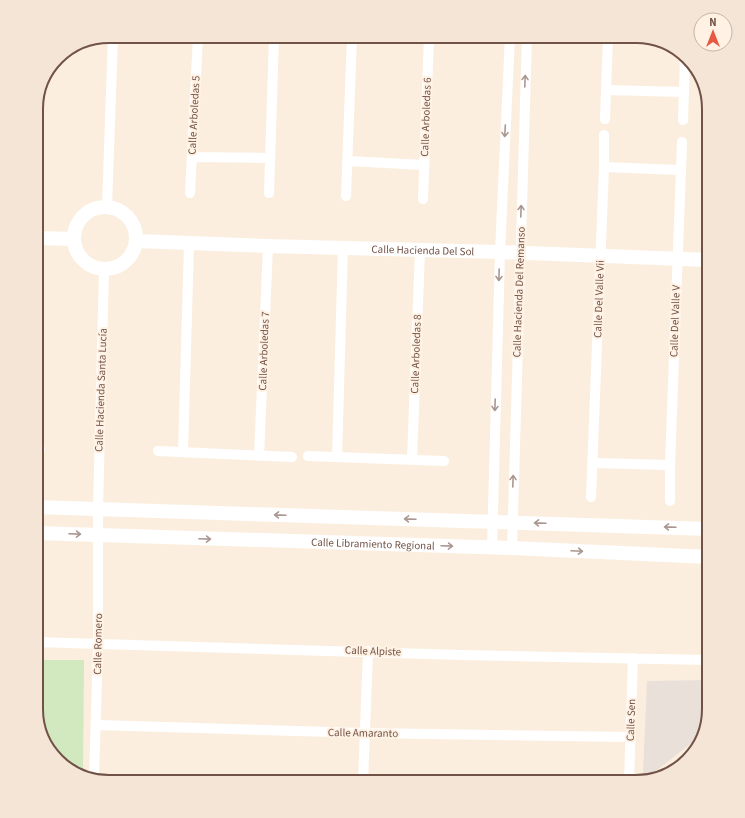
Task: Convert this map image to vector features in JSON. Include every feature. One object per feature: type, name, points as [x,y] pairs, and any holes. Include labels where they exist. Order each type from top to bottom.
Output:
[{"type":"street","points":[[107,206],[113,43]]},
{"type":"street","name":"Calle Arboledas 5","points":[[190,193],[198,43]]},
{"type":"street","points":[[269,194],[274,43]]},
{"type":"street","points":[[346,196],[352,43]]},
{"type":"street","name":"Calle Arboledas 6","points":[[423,199],[429,43]]},
{"type":"street","name":"Calle Hacienda Del Remanso","points":[[492,548],[500,252],[510,43]]},
{"type":"street","name":"Calle Hacienda Del Remanso","points":[[512,548],[527,43]]},
{"type":"street","points":[[605,119],[608,43]]},
{"type":"street","points":[[683,120],[685,65]]},
{"type":"street","points":[[606,90],[684,92]]},
{"type":"street","name":"Calle Del Valle Vii","points":[[591,497],[601,256],[604,135]]},
{"type":"street","name":"Calle Del Valle V","points":[[670,501],[670,465],[682,142]]},
{"type":"street","points":[[192,157],[270,158]]},
{"type":"street","points":[[348,161],[424,165]]},
{"type":"street","points":[[604,167],[680,170]]},
{"type":"street","points":[[107,206],[120,210],[130,218],[136,229],[137,242],[134,253],[126,262],[116,268],[104,270],[93,267],[83,261],[76,251],[73,239],[76,226],[83,215],[94,208],[107,206]]},
{"type":"street","points":[[43,238],[73,239]]},
{"type":"street","name":"Calle Hacienda Del Sol","points":[[137,242],[500,252],[702,260]]},
{"type":"street","points":[[183,452],[190,244]]},
{"type":"street","name":"Calle Arboledas 7","points":[[259,456],[268,246]]},
{"type":"street","points":[[337,456],[343,248]]},
{"type":"street","name":"Calle Arboledas 8","points":[[412,459],[420,250]]},
{"type":"street","name":"Calle Hacienda Santa Lucía","points":[[98,509],[104,270]]},
{"type":"street","points":[[158,451],[292,457]]},
{"type":"street","points":[[308,456],[444,461]]},
{"type":"street","points":[[593,463],[670,465]]},
{"type":"street","points":[[43,507],[702,529]]},
{"type":"street","name":"Calle Romero","points":[[94,773],[98,644],[98,509]]},
{"type":"street","name":"Calle Libramiento Regional","points":[[43,533],[512,548],[702,557]]},
{"type":"street","name":"Calle Alpiste","points":[[43,642],[461,655],[702,660]]},
{"type":"street","points":[[363,775],[368,651]]},
{"type":"street","name":"Calle Sen","points":[[629,775],[633,658]]},
{"type":"street","name":"Calle Amaranto","points":[[96,725],[365,734],[630,737]]},
{"type":"shaded area","points":[[702,680],[702,709],[700,726],[693,742],[654,773],[643,774],[647,681]]},
{"type":"green space","points":[[43,660],[84,660],[83,769],[65,759],[52,742],[46,730],[43,709]]}]
